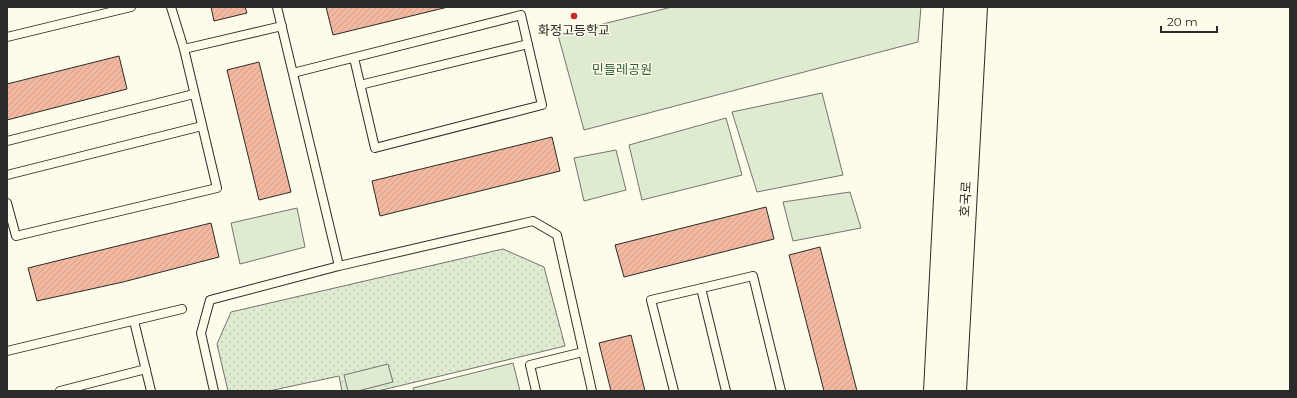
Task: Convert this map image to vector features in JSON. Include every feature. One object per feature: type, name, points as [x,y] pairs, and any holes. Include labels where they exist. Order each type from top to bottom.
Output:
[{"type":"main road","name":"호국로","points":[[935,391],[955,7]]},
{"type":"main road","name":"호국로","points":[[955,391],[976,7]]},
{"type":"lane","points":[[7,37],[131,7]]},
{"type":"lane","points":[[7,203],[16,236],[217,188],[184,49],[171,7]]},
{"type":"lane","points":[[277,7],[339,266]]},
{"type":"lane","points":[[293,73],[521,15],[542,105],[375,148],[354,58]]},
{"type":"lane","points":[[184,49],[282,26]]},
{"type":"lane","points":[[360,85],[528,44]]},
{"type":"lane","points":[[7,141],[194,94]]},
{"type":"lane","points":[[7,175],[202,126]]},
{"type":"lane","points":[[214,391],[201,333],[210,300],[339,266],[533,221],[557,235],[592,391]]},
{"type":"lane","points":[[674,391],[651,300],[753,276],[780,391]]},
{"type":"lane","points":[[701,288],[726,391]]},
{"type":"lane","points":[[7,352],[182,309]]},
{"type":"lane","points":[[134,321],[151,391]]},
{"type":"lane","points":[[536,391],[530,365],[583,352]]},
{"type":"lane","points":[[60,391],[146,369]]},
{"type":"green space","name":"민들레공원","points":[[672,7],[921,7],[918,42],[584,130],[558,35]]},
{"type":"green space","points":[[822,93],[843,175],[757,192],[732,112]]},
{"type":"green space","points":[[726,118],[742,175],[642,200],[629,145]]},
{"type":"green space","points":[[616,150],[626,190],[584,201],[574,158]]},
{"type":"green space","points":[[850,192],[861,228],[793,241],[783,202]]},
{"type":"green space","points":[[297,208],[305,247],[240,264],[231,223]]},
{"type":"green space","points":[[503,249],[544,267],[565,346],[378,391],[342,391],[339,376],[269,391],[228,391],[217,344],[231,312]]},
{"type":"green space","points":[[513,363],[520,391],[414,391],[413,388]]},
{"type":"green space","points":[[388,364],[393,382],[358,391],[348,391],[344,375]]},
{"type":"building","points":[[211,7],[245,7],[247,13],[214,21]]},
{"type":"building","points":[[326,7],[448,7],[333,35]]},
{"type":"building","points":[[119,56],[127,89],[7,120],[7,84]]},
{"type":"building","points":[[259,62],[291,192],[259,200],[227,70]]},
{"type":"building","points":[[552,137],[560,171],[380,216],[372,181]]},
{"type":"building","points":[[766,207],[774,239],[624,277],[615,245]]},
{"type":"building","points":[[211,223],[219,257],[123,282],[37,301],[28,268]]},
{"type":"building","points":[[820,247],[857,391],[824,391],[789,255]]},
{"type":"building","points":[[631,335],[645,391],[611,391],[599,343]]},
{"type":"place","name":"화정고등학교","points":[[574,16]]}]
